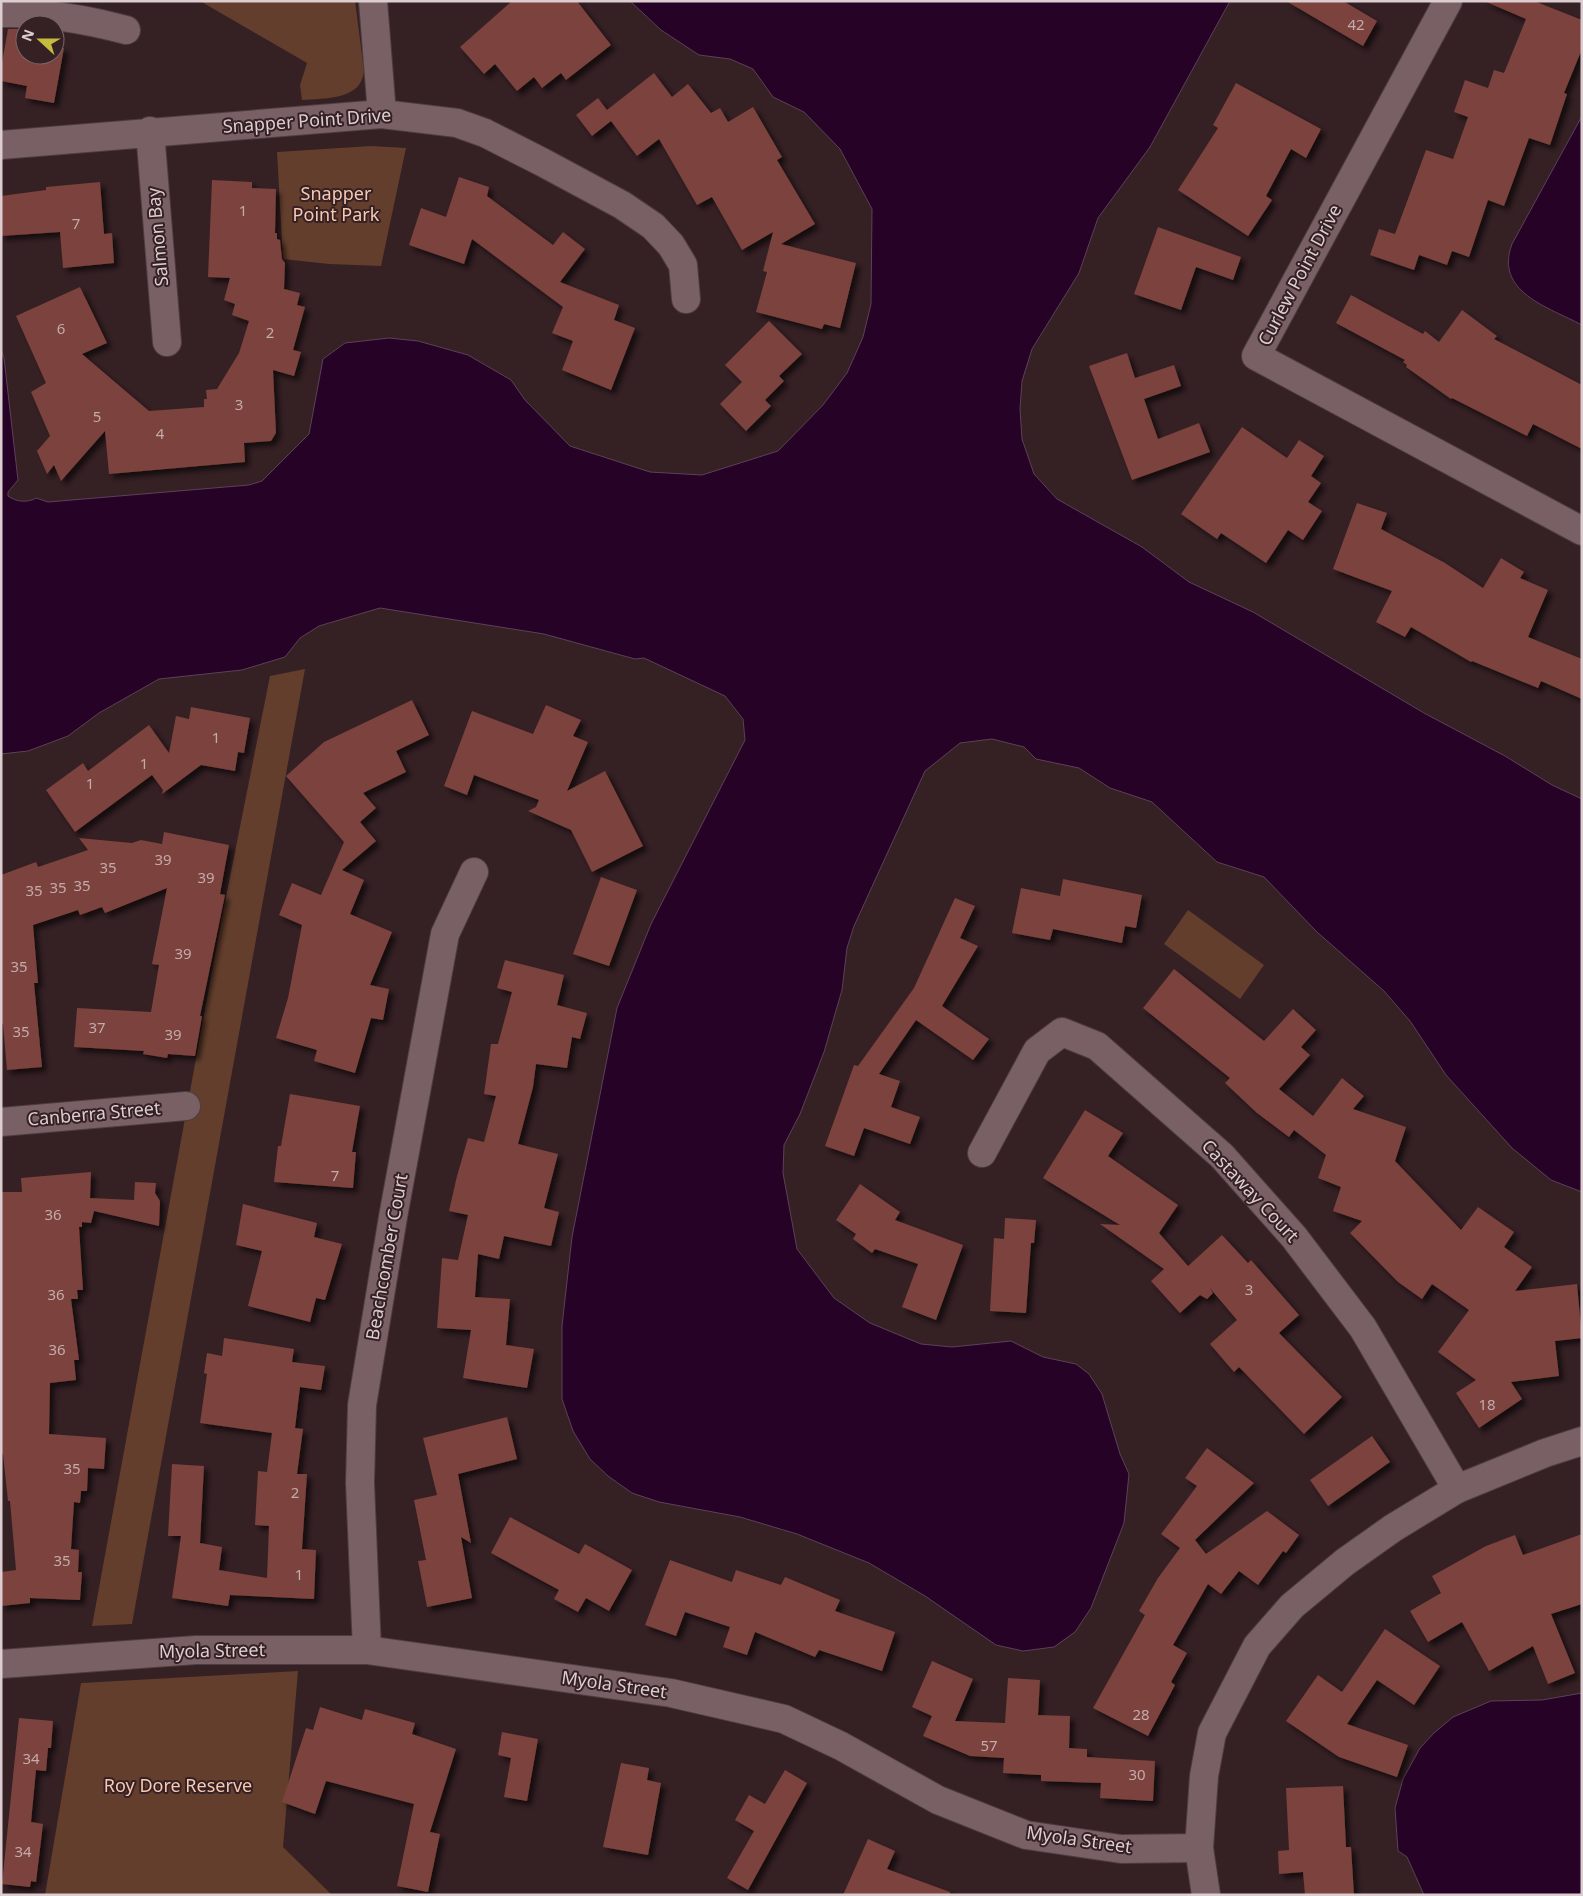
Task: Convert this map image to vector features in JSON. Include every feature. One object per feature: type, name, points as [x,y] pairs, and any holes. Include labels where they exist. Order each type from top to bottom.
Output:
[{"type":"street","points":[[373,1],[382,114]]},
{"type":"street","name":"Curlew Point Drive","points":[[1448,1],[1256,356],[1582,531]]},
{"type":"street","points":[[1,13],[63,16],[126,30]]},
{"type":"street","name":"Snapper Point Drive","points":[[1,145],[150,131],[382,114],[432,118],[473,128],[622,205],[653,226],[674,250],[684,270],[686,299]]},
{"type":"street","name":"Salmon Bay","points":[[150,131],[167,342]]},
{"type":"street","name":"Beachcomber Court","points":[[367,1650],[360,1483],[362,1405],[393,1217],[445,934],[474,872]]},
{"type":"street","name":"Castaway Court","points":[[982,1154],[1038,1051],[1062,1032],[1097,1046],[1222,1156],[1294,1238],[1363,1328],[1458,1489]]},
{"type":"street","name":"Canberra Street","points":[[1,1122],[186,1106]]},
{"type":"street","points":[[1206,1895],[1199,1848],[1204,1776],[1212,1733],[1257,1646],[1292,1606],[1344,1562],[1393,1528],[1458,1489],[1545,1453],[1582,1441]]},
{"type":"street","name":"Myola Street","points":[[1,1664],[196,1650],[367,1650],[671,1693],[784,1719],[841,1746],[938,1800],[1026,1835],[1121,1849],[1199,1848]]},
{"type":"green space","points":[[200,1],[355,1],[364,71],[361,81],[349,93],[340,96],[302,100],[300,85],[307,63]]},
{"type":"green space","name":"Snapper Point Park","points":[[371,146],[406,148],[381,266],[329,264],[283,259],[277,152]]},
{"type":"green space","points":[[305,669],[132,1624],[92,1626],[221,922],[270,676]]},
{"type":"green space","points":[[1188,910],[1264,965],[1240,999],[1164,944]]},
{"type":"green space","name":"Roy Dore Reserve","points":[[298,1671],[283,1847],[332,1895],[45,1895],[81,1683]]},
{"type":"shaded area","points":[[630,1],[1230,1],[1150,147],[1098,218],[1079,273],[1032,349],[1022,381],[1020,409],[1022,439],[1034,474],[1057,499],[1142,547],[1189,582],[1253,612],[1424,713],[1505,756],[1552,785],[1582,799],[1582,1192],[1551,1180],[1512,1148],[1446,1075],[1410,1021],[1384,991],[1317,932],[1264,877],[1217,862],[1152,802],[1110,788],[1079,768],[1036,759],[1024,747],[992,739],[960,743],[925,771],[854,926],[847,948],[842,990],[824,1052],[800,1114],[784,1145],[783,1173],[797,1249],[834,1298],[870,1323],[921,1344],[952,1347],[1011,1341],[1043,1357],[1076,1364],[1089,1374],[1102,1394],[1120,1454],[1129,1474],[1124,1523],[1091,1608],[1075,1632],[1054,1647],[1023,1651],[996,1645],[925,1596],[869,1563],[797,1534],[740,1517],[659,1502],[632,1493],[608,1476],[590,1459],[573,1431],[562,1399],[562,1326],[572,1237],[617,1008],[651,924],[745,740],[743,719],[725,696],[644,658],[635,659],[544,634],[380,608],[319,626],[300,638],[285,657],[242,670],[159,679],[99,713],[68,736],[28,751],[1,754],[1,350],[4,358],[18,480],[8,492],[8,496],[22,501],[36,498],[48,502],[249,485],[262,481],[309,434],[323,359],[345,343],[389,338],[418,341],[468,355],[511,380],[525,400],[570,446],[650,472],[702,475],[778,451],[823,405],[847,373],[863,337],[871,304],[872,209],[840,149],[804,112],[773,97],[753,69],[730,59],[699,55],[661,30]]},
{"type":"shaded area","points":[[1582,116],[1582,325],[1528,296],[1517,286],[1511,274],[1508,261],[1512,244]]},
{"type":"shaded area","points":[[1582,1693],[1582,1895],[1424,1895],[1407,1857],[1398,1851],[1395,1808],[1403,1779],[1420,1748],[1453,1717],[1491,1701],[1542,1700]]},
{"type":"building","points":[[512,1],[577,1],[611,45],[566,80],[561,73],[542,88],[534,77],[517,91],[495,64],[484,74],[460,47]]},
{"type":"building","points":[[1286,1],[1343,1],[1377,21],[1363,46]]},
{"type":"building","points":[[1484,1],[1534,1],[1582,20],[1582,49],[1564,93],[1567,94],[1550,145],[1529,138],[1504,206],[1488,200],[1469,257],[1452,251],[1447,265],[1419,255],[1414,270],[1370,255],[1379,229],[1395,234],[1426,150],[1453,159],[1468,117],[1454,112],[1465,80],[1488,88],[1494,70],[1504,73],[1526,19]]},
{"type":"building","points":[[8,29],[15,29],[15,65],[61,65],[54,103],[25,98],[27,86],[1,81],[1,68]]},
{"type":"building","points":[[654,73],[672,97],[688,84],[711,113],[720,108],[728,122],[753,107],[782,157],[777,160],[815,224],[781,244],[856,263],[840,328],[824,324],[822,329],[756,312],[767,272],[763,271],[773,232],[742,250],[712,197],[697,205],[659,139],[637,156],[611,121],[592,136],[576,115],[598,98],[607,110]]},
{"type":"building","points":[[1236,83],[1321,129],[1306,158],[1291,149],[1266,196],[1272,200],[1248,236],[1178,190],[1218,128],[1213,125]]},
{"type":"building","points":[[459,177],[489,187],[487,196],[553,245],[563,232],[585,249],[560,282],[619,305],[614,320],[635,328],[611,390],[562,370],[573,341],[552,333],[563,307],[472,239],[464,264],[409,245],[421,208],[446,217]]},
{"type":"building","points":[[212,180],[252,182],[252,188],[276,189],[275,233],[277,233],[277,239],[280,240],[282,259],[285,263],[284,289],[300,293],[297,305],[305,307],[293,350],[301,352],[294,376],[273,370],[276,433],[271,441],[244,443],[245,462],[109,474],[105,431],[61,481],[54,465],[47,474],[37,451],[50,436],[31,392],[46,383],[16,316],[80,287],[107,343],[82,354],[149,411],[204,407],[204,399],[207,399],[206,390],[217,389],[239,353],[249,321],[232,315],[235,304],[224,300],[230,278],[208,277]]},
{"type":"building","points":[[100,182],[104,234],[112,233],[114,263],[63,268],[60,232],[1,236],[1,196],[46,190],[46,187]]},
{"type":"building","points":[[1158,227],[1241,257],[1233,280],[1196,267],[1181,310],[1134,294]]},
{"type":"building","points":[[1351,295],[1423,334],[1425,331],[1439,342],[1462,310],[1497,336],[1494,339],[1582,385],[1582,449],[1533,424],[1527,436],[1451,399],[1406,367],[1407,365],[1403,362],[1405,360],[1336,323]]},
{"type":"building","points":[[769,321],[802,354],[779,376],[784,381],[765,400],[771,406],[746,431],[720,404],[742,382],[725,365]]},
{"type":"building","points":[[1127,353],[1135,378],[1174,365],[1181,386],[1144,399],[1158,439],[1199,423],[1210,452],[1132,480],[1089,366]]},
{"type":"building","points":[[1242,427],[1287,458],[1299,440],[1324,456],[1311,476],[1321,483],[1308,502],[1322,511],[1303,540],[1288,530],[1266,563],[1221,533],[1217,539],[1181,514]]},
{"type":"building","points":[[1357,503],[1387,513],[1381,529],[1445,563],[1483,588],[1501,558],[1524,572],[1520,578],[1548,590],[1528,637],[1582,659],[1582,699],[1541,681],[1538,688],[1471,662],[1411,627],[1405,637],[1376,622],[1392,591],[1333,569]]},
{"type":"building","points":[[412,700],[429,735],[396,751],[406,772],[363,793],[376,808],[360,822],[376,841],[342,870],[364,880],[350,914],[392,932],[370,985],[389,989],[383,1020],[371,1018],[355,1073],[314,1061],[317,1050],[276,1038],[288,998],[302,925],[279,915],[292,883],[321,895],[344,842],[286,776],[324,742]]},
{"type":"building","points":[[546,705],[581,720],[573,736],[588,742],[567,791],[605,771],[643,846],[592,872],[571,830],[528,811],[536,807],[539,800],[474,775],[467,795],[444,786],[472,711],[533,734]]},
{"type":"building","points":[[191,707],[250,718],[244,753],[238,752],[235,771],[201,765],[162,794],[163,790],[152,775],[75,832],[46,790],[83,763],[88,771],[149,725],[169,753],[176,716],[189,719]]},
{"type":"building","points":[[164,832],[229,845],[220,894],[225,895],[200,1016],[202,1016],[195,1056],[168,1054],[167,1058],[143,1054],[144,1051],[74,1047],[77,1008],[151,1012],[159,965],[152,964],[167,888],[105,913],[102,907],[80,915],[78,910],[33,925],[38,983],[34,983],[42,1067],[7,1070],[3,1024],[1,1025],[1,875],[36,862],[38,867],[88,850],[79,838],[132,843],[141,840],[162,844]]},
{"type":"building","points":[[601,877],[637,890],[609,966],[573,954]]},
{"type":"building","points":[[1063,879],[1142,895],[1136,928],[1125,926],[1122,943],[1053,929],[1050,940],[1012,933],[1021,888],[1060,896]]},
{"type":"building","points":[[955,898],[975,906],[960,938],[978,946],[942,1006],[989,1039],[973,1060],[916,1020],[879,1074],[900,1081],[891,1107],[920,1117],[910,1144],[864,1128],[854,1156],[825,1146],[854,1065],[858,1066],[914,988]]},
{"type":"building","points":[[505,960],[564,975],[557,1005],[587,1013],[580,1039],[572,1037],[567,1068],[536,1064],[533,1087],[518,1144],[558,1154],[544,1208],[559,1212],[551,1246],[504,1236],[499,1259],[478,1254],[475,1297],[510,1299],[506,1345],[534,1349],[527,1388],[463,1378],[471,1330],[437,1328],[442,1258],[458,1260],[468,1215],[449,1211],[457,1176],[468,1138],[484,1142],[496,1096],[484,1094],[491,1044],[498,1044],[512,992],[497,988]]},
{"type":"building","points":[[1174,969],[1264,1041],[1293,1009],[1316,1030],[1301,1047],[1310,1055],[1279,1089],[1313,1116],[1342,1078],[1364,1096],[1353,1109],[1406,1127],[1395,1161],[1461,1230],[1478,1207],[1514,1232],[1504,1247],[1532,1267],[1515,1291],[1577,1284],[1582,1338],[1555,1341],[1559,1376],[1511,1382],[1522,1399],[1479,1428],[1456,1393],[1476,1380],[1438,1352],[1469,1310],[1432,1284],[1422,1299],[1398,1282],[1350,1233],[1362,1221],[1333,1211],[1341,1187],[1318,1178],[1326,1155],[1294,1130],[1289,1137],[1257,1113],[1225,1083],[1230,1078],[1143,1008]]},
{"type":"building","points":[[290,1094],[360,1106],[352,1152],[356,1152],[353,1188],[274,1182],[278,1146],[281,1146]]},
{"type":"building","points":[[1085,1110],[1123,1133],[1108,1156],[1178,1205],[1159,1233],[1188,1266],[1222,1235],[1248,1263],[1251,1260],[1299,1315],[1279,1333],[1342,1397],[1304,1434],[1239,1367],[1234,1372],[1210,1344],[1237,1320],[1209,1287],[1213,1293],[1207,1299],[1200,1295],[1180,1313],[1151,1281],[1164,1269],[1100,1224],[1120,1225],[1043,1178]]},
{"type":"building","points":[[91,1172],[90,1198],[134,1200],[135,1182],[156,1183],[155,1193],[160,1201],[159,1226],[94,1211],[91,1223],[82,1222],[82,1227],[79,1227],[83,1290],[77,1290],[78,1299],[71,1299],[79,1360],[74,1360],[76,1380],[50,1383],[49,1434],[106,1438],[104,1469],[88,1468],[87,1491],[81,1491],[80,1503],[74,1502],[71,1549],[79,1550],[78,1572],[82,1572],[80,1600],[30,1598],[30,1603],[1,1606],[1,1572],[16,1570],[10,1501],[8,1501],[3,1454],[1,1454],[1,1192],[22,1192],[21,1178]]},
{"type":"building","points":[[860,1184],[900,1212],[895,1220],[963,1245],[936,1320],[902,1307],[918,1264],[875,1249],[872,1253],[853,1239],[856,1234],[836,1220]]},
{"type":"building","points":[[243,1204],[317,1223],[314,1237],[342,1244],[325,1300],[316,1298],[310,1322],[248,1306],[262,1251],[236,1245]]},
{"type":"building","points":[[1005,1218],[1036,1220],[1034,1243],[1031,1243],[1026,1313],[990,1311],[994,1238],[1004,1239]]},
{"type":"building","points":[[224,1338],[294,1349],[292,1362],[325,1366],[321,1390],[300,1387],[295,1428],[303,1429],[297,1474],[307,1474],[302,1549],[316,1550],[314,1599],[230,1595],[228,1606],[172,1598],[181,1536],[168,1536],[172,1464],[204,1466],[200,1543],[222,1547],[219,1570],[267,1578],[269,1526],[255,1525],[258,1471],[267,1472],[272,1433],[200,1423],[207,1374],[204,1373],[207,1353],[222,1356]]},
{"type":"building","points":[[507,1417],[517,1459],[458,1474],[471,1543],[461,1537],[472,1598],[427,1607],[418,1561],[426,1560],[414,1500],[437,1495],[423,1438]]},
{"type":"building","points":[[1372,1436],[1390,1462],[1328,1506],[1310,1480]]},
{"type":"building","points":[[1207,1448],[1254,1483],[1195,1540],[1206,1554],[1267,1511],[1299,1535],[1286,1553],[1283,1551],[1258,1585],[1239,1571],[1221,1594],[1208,1584],[1173,1645],[1187,1653],[1171,1682],[1175,1685],[1148,1736],[1093,1708],[1145,1615],[1139,1611],[1158,1578],[1180,1548],[1161,1534],[1197,1486],[1185,1478]]},
{"type":"building","points":[[510,1517],[579,1554],[585,1544],[632,1570],[609,1611],[586,1598],[578,1612],[554,1599],[559,1590],[491,1553]]},
{"type":"building","points":[[1582,1534],[1582,1604],[1551,1614],[1575,1673],[1548,1684],[1533,1646],[1489,1671],[1462,1622],[1428,1642],[1410,1611],[1441,1593],[1432,1576],[1486,1546],[1515,1535],[1523,1555]]},
{"type":"building","points":[[670,1560],[732,1582],[736,1570],[781,1585],[785,1577],[840,1600],[835,1611],[895,1632],[882,1671],[819,1650],[815,1657],[755,1632],[747,1655],[723,1647],[730,1627],[685,1612],[676,1636],[645,1625]]},
{"type":"building","points":[[1385,1629],[1440,1666],[1414,1705],[1377,1680],[1347,1724],[1408,1745],[1397,1777],[1339,1757],[1286,1721],[1318,1675],[1342,1692]]},
{"type":"building","points":[[932,1661],[973,1679],[955,1721],[1005,1723],[1008,1678],[1040,1680],[1038,1715],[1070,1716],[1069,1748],[1087,1749],[1087,1757],[1155,1761],[1153,1801],[1100,1798],[1101,1783],[1041,1781],[1041,1775],[1003,1773],[1004,1758],[970,1756],[923,1736],[932,1716],[912,1707]]},
{"type":"building","points":[[320,1707],[362,1720],[365,1709],[415,1723],[412,1734],[456,1749],[430,1832],[440,1834],[428,1892],[397,1886],[414,1804],[326,1781],[315,1814],[282,1802],[306,1728],[313,1730]]},
{"type":"building","points":[[19,1718],[53,1721],[51,1748],[48,1748],[46,1771],[36,1770],[31,1822],[43,1824],[36,1882],[31,1881],[30,1887],[2,1884]]},
{"type":"building","points":[[502,1732],[538,1739],[527,1801],[504,1797],[511,1758],[498,1755]]},
{"type":"building","points":[[621,1763],[649,1768],[647,1780],[661,1783],[648,1855],[603,1847]]},
{"type":"building","points":[[785,1770],[807,1783],[748,1890],[727,1878],[754,1831],[735,1820],[749,1795],[765,1804]]},
{"type":"building","points":[[1343,1786],[1346,1847],[1351,1847],[1354,1895],[1305,1895],[1303,1872],[1279,1874],[1278,1851],[1289,1850],[1286,1788]]},
{"type":"building","points":[[868,1839],[895,1851],[887,1869],[950,1892],[950,1895],[843,1895]]}]
